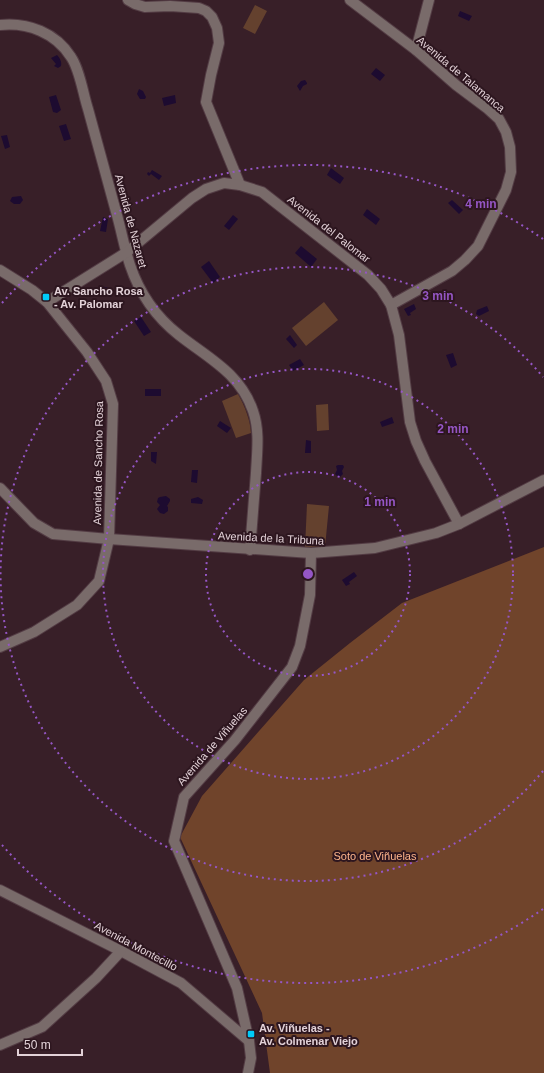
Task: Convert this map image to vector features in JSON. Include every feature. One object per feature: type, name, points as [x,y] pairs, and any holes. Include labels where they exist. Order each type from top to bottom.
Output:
[{"type":"street","points":[[128,0],[145,7],[170,3],[198,8],[206,11],[212,17],[217,28],[219,43],[206,102],[240,185]]},
{"type":"street","name":"Avenida de Talamanca","points":[[350,0],[416,50],[456,85],[499,119],[506,132],[510,147],[511,172],[506,190],[478,246],[452,271],[391,305]]},
{"type":"street","points":[[416,50],[429,0]]},
{"type":"street","name":"Avenida de Nazaret","points":[[0,25],[12,24],[32,28],[50,35],[72,58],[78,74],[138,288],[159,315],[178,334],[220,365],[235,379],[246,395],[253,411],[258,433],[250,550]]},
{"type":"street","name":"Avenida del Palomar","points":[[47,302],[127,252],[201,192],[224,183],[240,185],[262,192],[358,267],[381,289],[391,305],[399,335],[410,422],[416,441],[425,461],[459,524]]},
{"type":"street","name":"Avenida de Sancho Rosa","points":[[0,270],[32,290],[47,302],[87,352],[103,375],[113,404],[109,539],[98,581],[77,605],[34,632],[0,647]]},
{"type":"street","name":"Avenida de la Tribuna","points":[[0,488],[34,523],[54,534],[250,550],[311,553],[375,548],[436,533],[459,524],[544,480]]},
{"type":"street","name":"Avenida de Viñuelas","points":[[248,1073],[250,1058],[249,1041],[237,988],[174,841],[184,797],[235,740],[292,667],[300,646],[310,595],[311,553]]},
{"type":"street","name":"Avenida Montecillo","points":[[0,890],[181,983],[249,1041]]},
{"type":"street","points":[[0,1045],[42,1027],[96,978],[121,951]]},
{"type":"shaded area","points":[[255,5],[267,11],[255,34],[243,28]]},
{"type":"shaded area","points":[[460,11],[472,16],[469,21],[458,16]]},
{"type":"shaded area","points":[[57,55],[61,63],[61,66],[58,68],[54,66],[56,64],[51,58]]},
{"type":"shaded area","points":[[376,68],[385,75],[380,81],[371,74]]},
{"type":"shaded area","points":[[305,80],[307,84],[303,86],[300,91],[297,86],[301,81]]},
{"type":"shaded area","points":[[139,89],[143,91],[146,97],[145,99],[140,99],[137,94]]},
{"type":"shaded area","points":[[56,95],[61,110],[57,113],[53,112],[49,97]]},
{"type":"shaded area","points":[[175,95],[176,103],[164,106],[162,98]]},
{"type":"shaded area","points":[[66,124],[71,139],[64,141],[59,126]]},
{"type":"shaded area","points":[[7,135],[10,147],[5,149],[1,136]]},
{"type":"shaded area","points":[[331,168],[344,178],[340,184],[327,175]]},
{"type":"shaded area","points":[[152,170],[162,176],[159,180],[151,174],[149,176],[147,174]]},
{"type":"shaded area","points":[[21,196],[23,200],[20,204],[14,204],[10,201],[12,197]]},
{"type":"shaded area","points":[[452,200],[463,210],[459,214],[448,203]]},
{"type":"shaded area","points":[[367,209],[380,219],[376,225],[363,215]]},
{"type":"shaded area","points":[[233,215],[238,219],[229,230],[224,226]]},
{"type":"shaded area","points":[[103,217],[108,219],[106,232],[100,231]]},
{"type":"shaded area","points":[[301,246],[317,259],[311,267],[295,253]]},
{"type":"shaded area","points":[[209,261],[220,277],[213,283],[201,267]]},
{"type":"shaded area","points":[[101,286],[113,289],[111,297],[99,293]]},
{"type":"shaded area","points":[[324,302],[338,320],[306,346],[292,328]]},
{"type":"shaded area","points":[[414,304],[416,309],[410,313],[411,315],[408,316],[404,309]]},
{"type":"shaded area","points":[[487,306],[489,311],[479,316],[476,314],[477,310]]},
{"type":"shaded area","points":[[141,317],[151,332],[144,336],[134,321]]},
{"type":"shaded area","points":[[290,335],[297,345],[294,348],[286,339]]},
{"type":"shaded area","points":[[453,353],[457,365],[451,368],[446,355]]},
{"type":"shaded area","points":[[300,359],[304,365],[293,371],[289,365]]},
{"type":"shaded area","points":[[145,389],[161,389],[161,396],[145,396]]},
{"type":"shaded area","points":[[238,394],[247,413],[251,433],[236,438],[222,401]]},
{"type":"shaded area","points":[[328,404],[329,430],[317,431],[316,405]]},
{"type":"shaded area","points":[[392,417],[394,423],[382,427],[380,422]]},
{"type":"shaded area","points":[[220,421],[231,428],[227,433],[217,426]]},
{"type":"shaded area","points":[[306,440],[311,441],[311,453],[305,453]]},
{"type":"shaded area","points":[[151,452],[157,452],[156,464],[151,461]]},
{"type":"shaded area","points":[[343,465],[344,467],[342,471],[343,474],[339,478],[335,474],[337,470],[336,466]]},
{"type":"shaded area","points":[[192,470],[198,470],[197,483],[191,482]]},
{"type":"shaded area","points":[[166,496],[170,499],[170,501],[167,506],[168,511],[164,514],[160,513],[157,509],[160,505],[157,502],[158,498]]},
{"type":"shaded area","points":[[198,497],[203,500],[202,504],[191,503],[191,499]]},
{"type":"shaded area","points":[[307,504],[329,506],[325,547],[305,548]]},
{"type":"shaded area","points":[[354,572],[357,576],[349,582],[350,584],[346,586],[342,580]]},
{"type":"green space","name":"Soto de Viñuelas","points":[[544,547],[544,1073],[270,1073],[262,1013],[180,837],[202,796],[304,680],[350,643],[402,603]]},
{"type":"place","name":"Av. Sancho Rosa - Av. Palomar","points":[[46,297]]},
{"type":"place","name":"Av. Viñuelas - Av. Colmenar Viejo","points":[[251,1034]]}]
